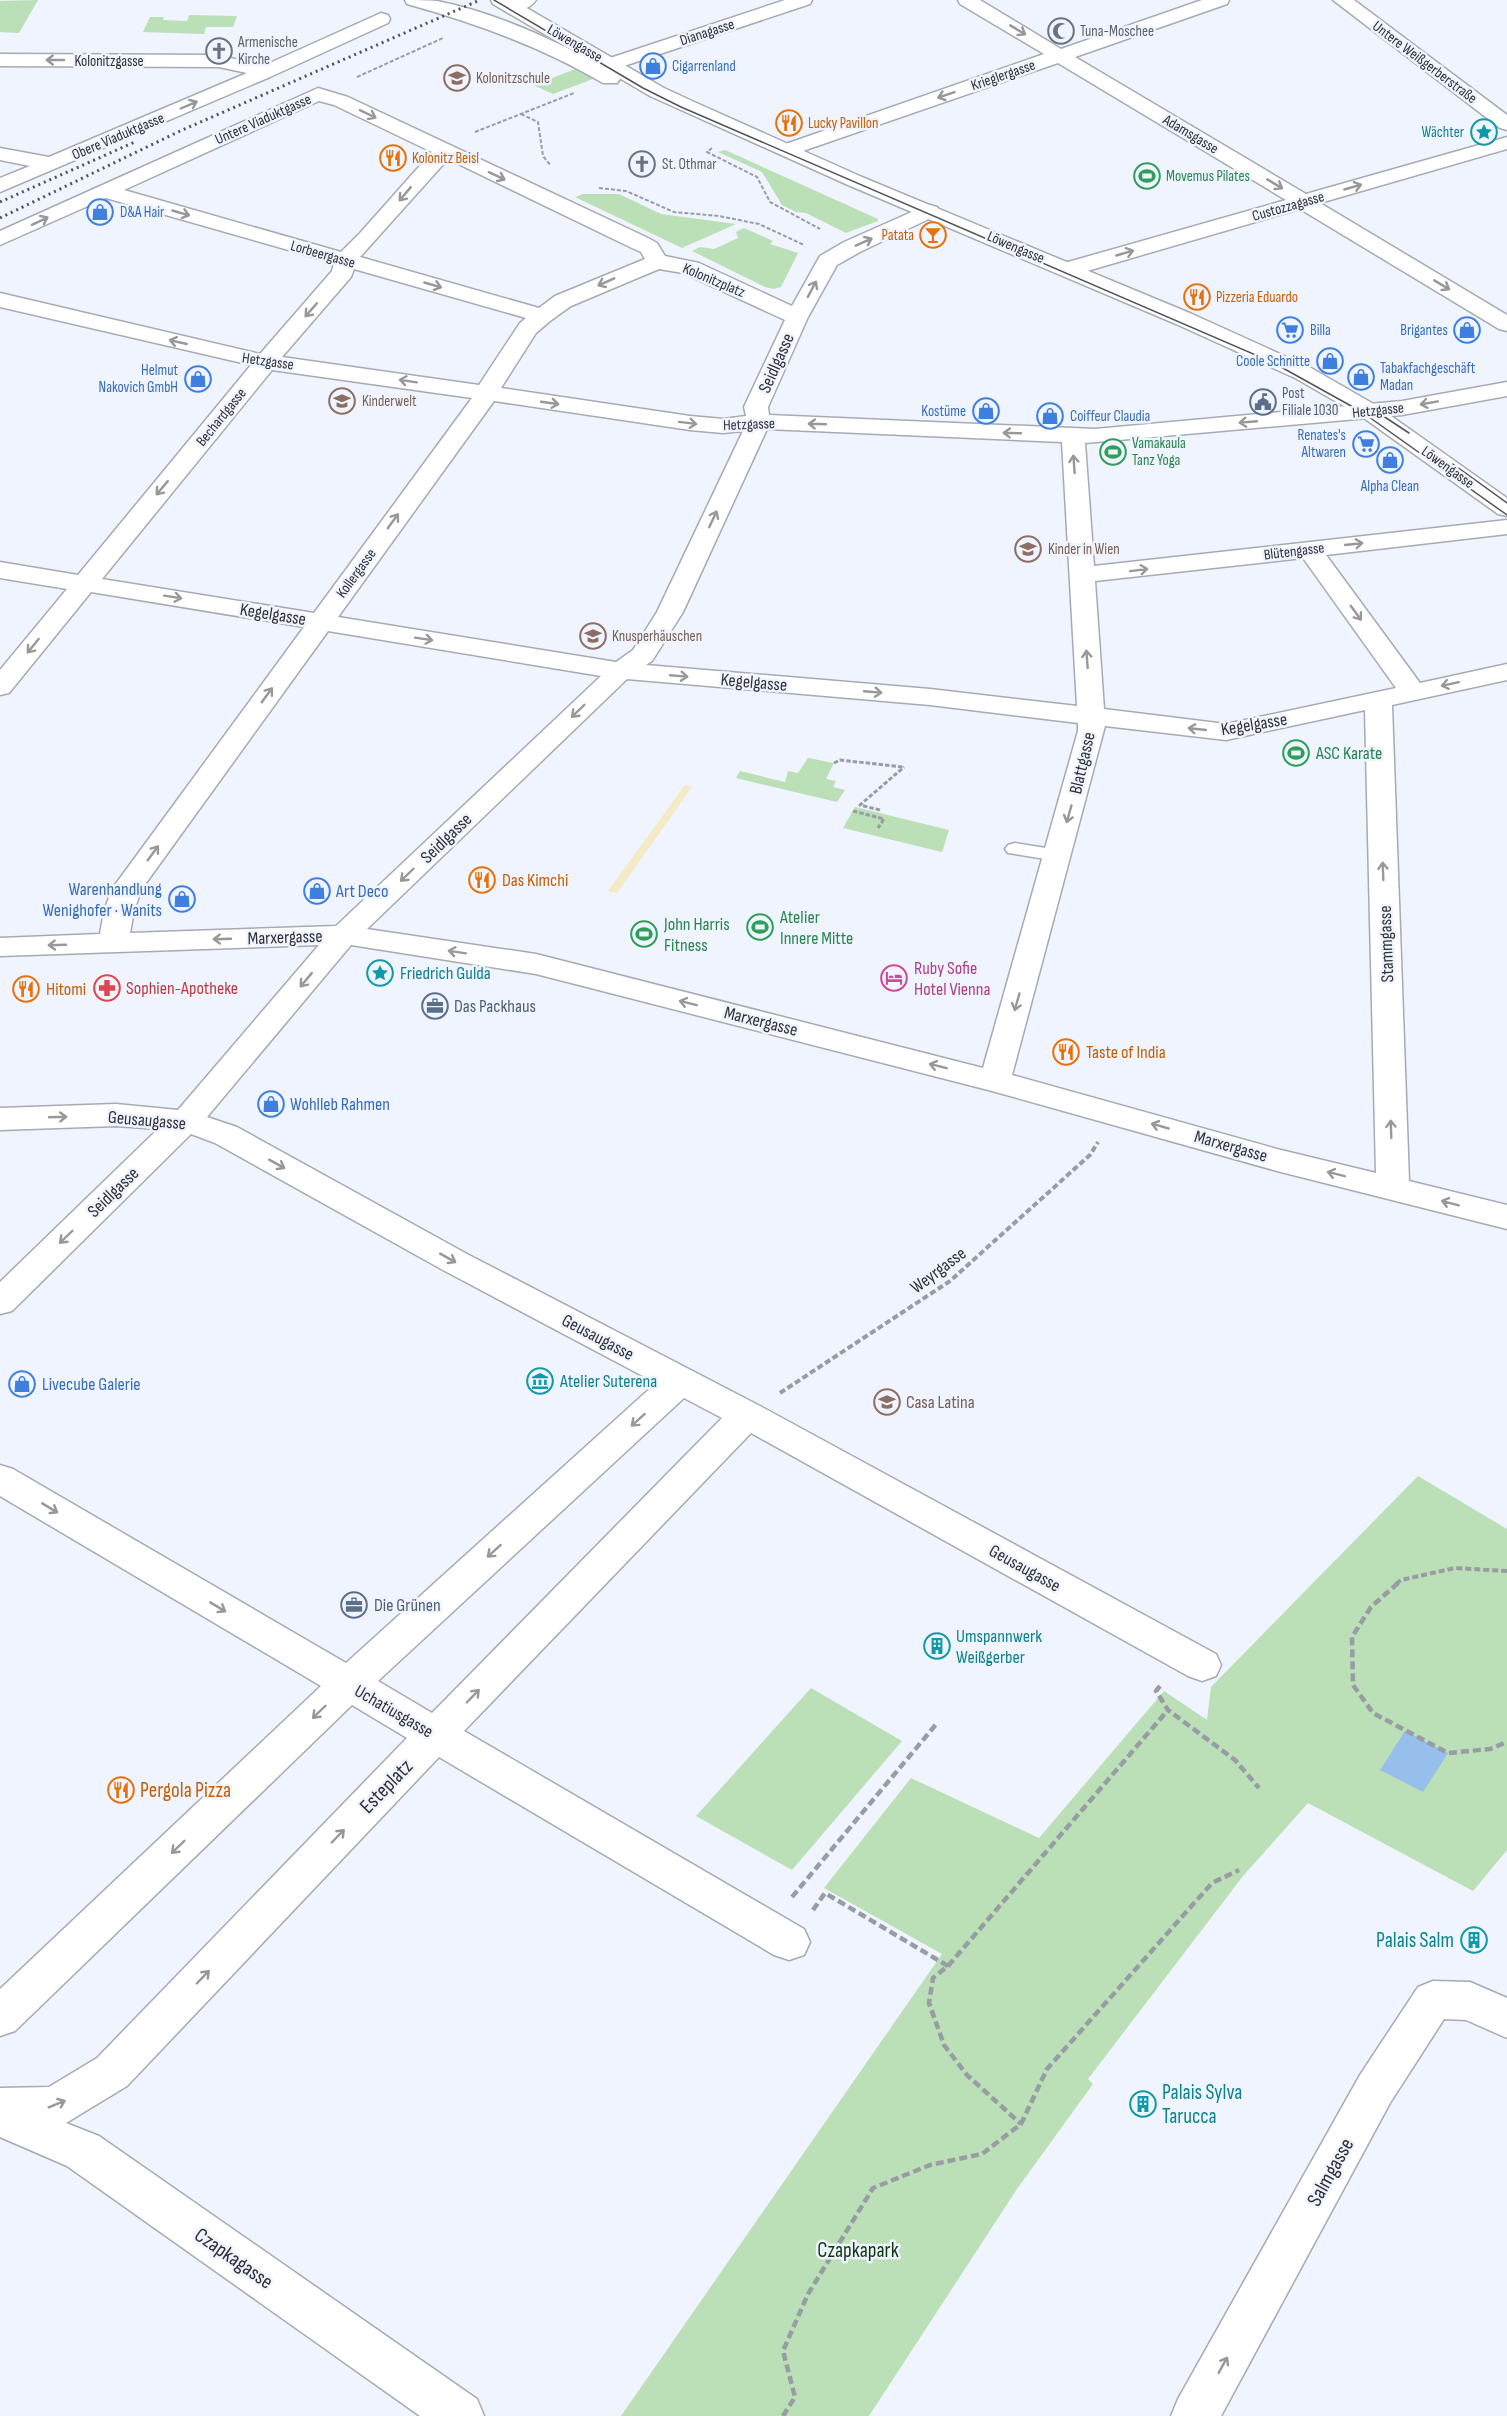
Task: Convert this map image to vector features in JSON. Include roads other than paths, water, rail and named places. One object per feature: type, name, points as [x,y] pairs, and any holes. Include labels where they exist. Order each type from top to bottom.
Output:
[{"type":"street","points":[[414,0],[481,21],[584,63],[610,71]]},
{"type":"street","name":"Dianagasse","points":[[610,71],[803,0]]},
{"type":"street","name":"Adamsgasse","points":[[967,0],[1507,324]]},
{"type":"street","name":"Krieglergasse","points":[[787,150],[1220,0]]},
{"type":"street","name":"Untere Weißgerberstraße","points":[[1342,0],[1507,124]]},
{"type":"street","name":"Löwengasse","points":[[513,2],[610,71],[787,150],[1262,353],[1303,373],[1369,411],[1507,509]]},
{"type":"street","name":"Obere Viaduktgasse","points":[[0,186],[381,20]]},
{"type":"street","name":"Kolonitzgasse","points":[[0,60],[219,61],[247,66],[263,73]]},
{"type":"street","name":"Untere Viaduktgasse","points":[[0,239],[318,94],[341,101],[444,151]]},
{"type":"street","name":"Custozzagasse","points":[[1069,269],[1507,143]]},
{"type":"street","name":"Bechardgasse","points":[[0,687],[266,362],[343,272],[345,260],[368,238],[444,151]]},
{"type":"street","name":"Kolonitzplatz","points":[[444,151],[640,243],[649,248],[658,262],[674,263],[691,268],[797,317]]},
{"type":"street","points":[[0,154],[52,164]]},
{"type":"street","name":"Lorbeergasse","points":[[104,191],[542,316]]},
{"type":"street","points":[[797,317],[828,261],[930,210]]},
{"type":"street","name":"Kollergasse","points":[[113,943],[119,910],[127,889],[320,621],[488,394],[491,383],[528,328],[563,301],[658,262]]},
{"type":"street","name":"Hetzgasse","points":[[0,300],[266,362],[723,426],[759,422],[1095,436],[1402,408],[1507,389]]},
{"type":"street","name":"Seidlgasse","points":[[0,1302],[186,1121],[344,935],[621,671],[643,655],[670,612],[759,422],[756,407],[797,317]]},
{"type":"street","name":"Blattgasse","points":[[995,1081],[1092,731],[1072,435]]},
{"type":"street","name":"Blütengasse","points":[[1081,574],[1118,572],[1507,527]]},
{"type":"street","points":[[1310,549],[1413,693]]},
{"type":"street","name":"Kegelgasse","points":[[0,570],[621,671],[930,697],[1226,732],[1507,672]]},
{"type":"street","name":"Stammgasse","points":[[1378,701],[1393,1188]]},
{"type":"street","name":"Marxergasse","points":[[0,947],[344,935],[536,964],[995,1081],[1277,1160],[1507,1217]]},
{"type":"street","name":"Geusaugasse","points":[[0,1119],[116,1115],[186,1121],[226,1135],[455,1262],[747,1415],[1202,1665]]},
{"type":"street","points":[[0,2017],[349,1684],[681,1380]]},
{"type":"street","name":"Esteplatz","points":[[0,2108],[54,2107],[112,2072],[435,1735],[747,1415]]},
{"type":"street","name":"Uchatiusgasse","points":[[0,1479],[789,1942]]},
{"type":"street","name":"Salmgasse","points":[[1195,2416],[1376,2089],[1433,2000],[1470,2001],[1507,2019]]},
{"type":"street","name":"Czapkagasse","points":[[0,2116],[82,2151],[460,2416]]},
{"type":"lane","points":[[1015,849],[1058,855]]},
{"type":"water","points":[[1405,1731],[1448,1753],[1423,1792],[1380,1770]]},
{"type":"tram line","points":[[494,0],[643,88],[681,107],[1272,362],[1362,412],[1507,515]]},
{"type":"tram line","points":[[1371,408],[1409,433]]},
{"type":"tram line","points":[[1453,464],[1507,503]]},
{"type":"railway","points":[[0,218],[180,131],[480,0]]},
{"type":"railway","points":[[0,202],[137,141]]},
{"type":"place","name":"Tuna-Moschee","points":[[1061,31]]},
{"type":"place","name":"Armenische Kirche","points":[[219,51]]},
{"type":"place","name":"Cigarrenland","points":[[653,66]]},
{"type":"place","name":"Kolonitzschule","points":[[457,78]]},
{"type":"place","name":"Lucky Pavillon","points":[[789,123]]},
{"type":"place","name":"Wächter","points":[[1484,132]]},
{"type":"place","name":"Kolonitz Beisl","points":[[393,158]]},
{"type":"place","name":"St. Othmar","points":[[642,164]]},
{"type":"place","name":"Movemus Pilates","points":[[1147,176]]},
{"type":"place","name":"D&A Hair","points":[[100,212]]},
{"type":"place","name":"Patata","points":[[933,235]]},
{"type":"place","name":"Pizzeria Eduardo","points":[[1197,297]]},
{"type":"place","name":"Billa","points":[[1290,330]]},
{"type":"place","name":"Brigantes","points":[[1467,330]]},
{"type":"place","name":"Coole Schnitte","points":[[1330,361]]},
{"type":"place","name":"Tabakfachgeschäft Madan","points":[[1361,377]]},
{"type":"place","name":"Helmut Nakovich GmbH","points":[[198,379]]},
{"type":"place","name":"Kinderwelt","points":[[342,401]]},
{"type":"place","name":"Post Filiale 1030","points":[[1263,402]]},
{"type":"place","name":"Kostüme","points":[[986,411]]},
{"type":"place","name":"Coiffeur Claudia","points":[[1050,416]]},
{"type":"place","name":"Renates's Altwaren","points":[[1366,444]]},
{"type":"place","name":"Vamakaula Tanz Yoga","points":[[1113,452]]},
{"type":"place","name":"Alpha Clean","points":[[1390,460]]},
{"type":"place","name":"Kinder in Wien","points":[[1028,549]]},
{"type":"place","name":"Knusperhäuschen","points":[[593,636]]},
{"type":"place","name":"ASC Karate","points":[[1296,753]]},
{"type":"place","name":"Das Kimchi","points":[[482,880]]},
{"type":"place","name":"Art Deco","points":[[317,891]]},
{"type":"place","name":"Warenhandlung Wenighofer · Wanits","points":[[182,899]]},
{"type":"place","name":"Atelier Innere Mitte","points":[[760,927]]},
{"type":"place","name":"John Harris Fitness","points":[[644,934]]},
{"type":"place","name":"Friedrich Gulda","points":[[380,973]]},
{"type":"place","name":"Ruby Sofie Hotel Vienna","points":[[894,978]]},
{"type":"place","name":"Sophien-Apotheke","points":[[107,988]]},
{"type":"place","name":"Hitomi","points":[[26,989]]},
{"type":"place","name":"Das Packhaus","points":[[435,1006]]},
{"type":"place","name":"Taste of India","points":[[1066,1052]]},
{"type":"place","name":"Wohlleb Rahmen","points":[[271,1104]]},
{"type":"place","name":"Atelier Suterena","points":[[540,1381]]},
{"type":"place","name":"Livecube Galerie","points":[[22,1384]]},
{"type":"place","name":"Casa Latina","points":[[887,1402]]},
{"type":"place","name":"Die Grünen","points":[[354,1605]]},
{"type":"place","name":"Umspannwerk Weißgerber","points":[[937,1646]]},
{"type":"place","name":"Pergola Pizza","points":[[121,1790]]},
{"type":"place","name":"Palais Salm","points":[[1474,1940]]},
{"type":"place","name":"Palais Sylva Tarucca","points":[[1143,2104]]},
{"type":"park label","name":"Czapkapark","points":[[858,2250]]}]
